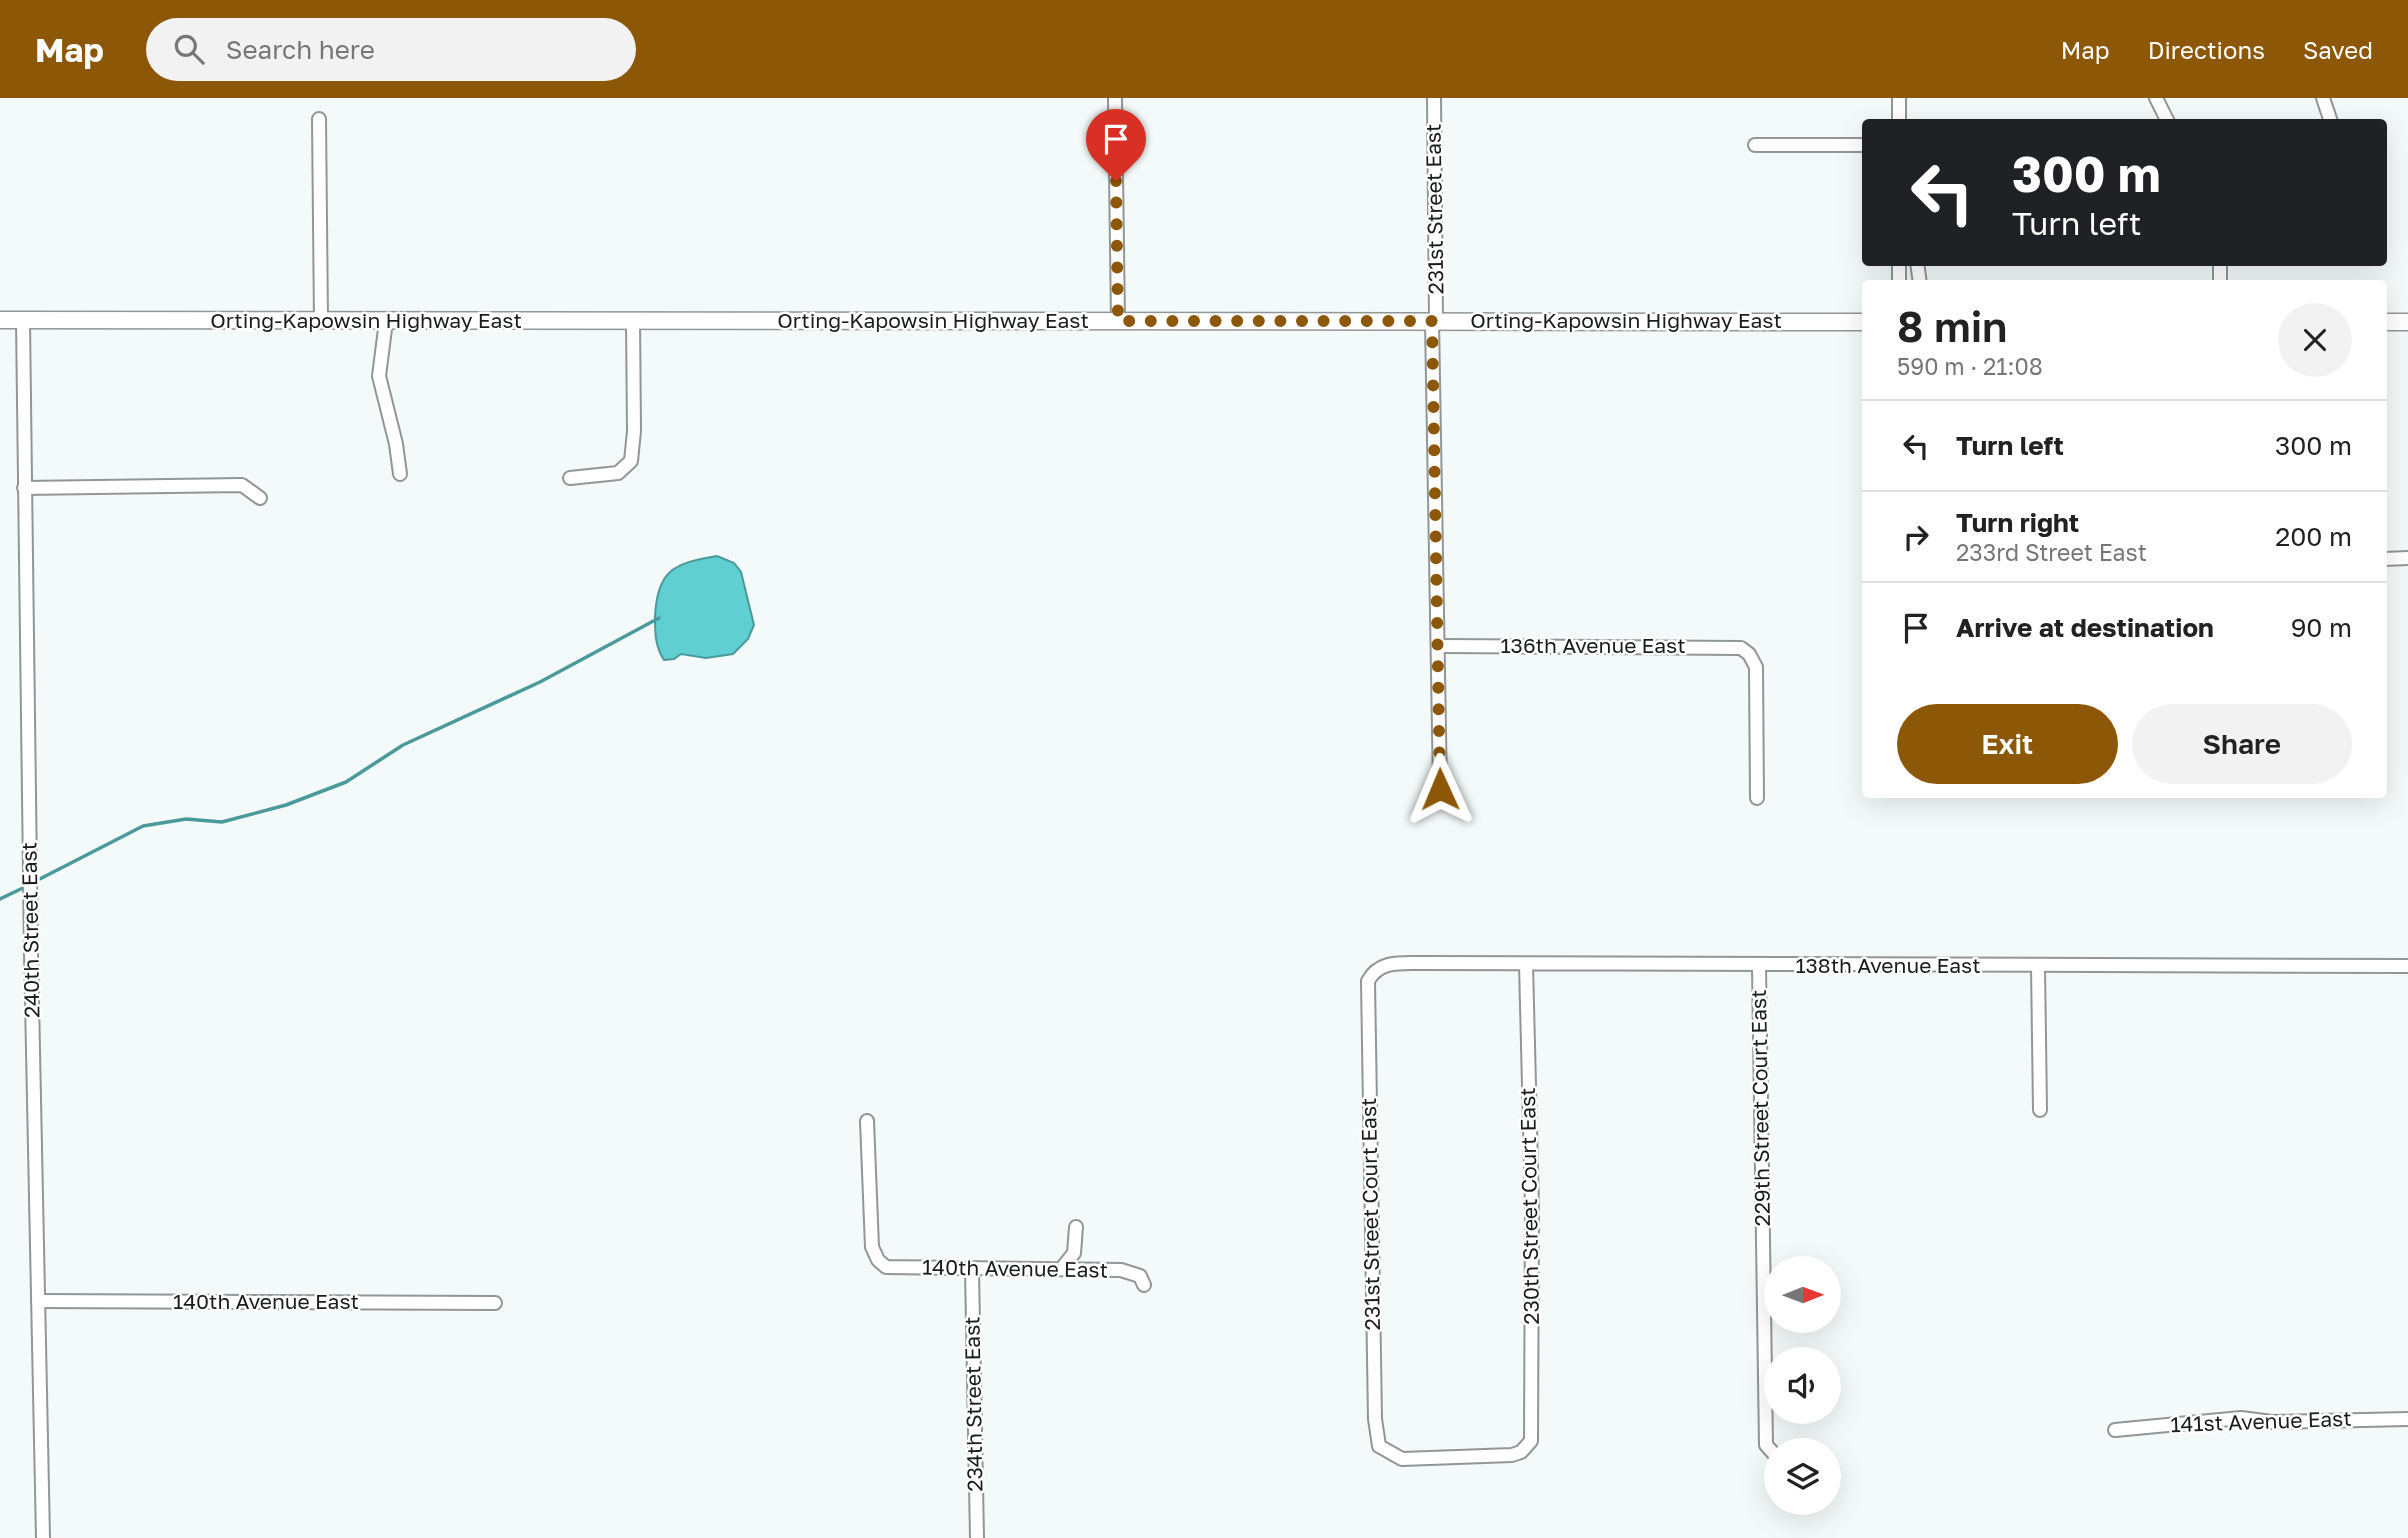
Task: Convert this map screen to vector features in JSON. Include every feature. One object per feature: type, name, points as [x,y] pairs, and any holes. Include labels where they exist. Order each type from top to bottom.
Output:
[{"type":"main road","name":"Orting-Kapowsin Highway East","points":[[0,320],[1862,322]]},
{"type":"main road","points":[[2387,322],[2408,322]]},
{"type":"street","points":[[1115,98],[1118,321]]},
{"type":"street","name":"231st Street East","points":[[1434,98],[1440,789]]},
{"type":"street","points":[[1899,98],[1899,119]]},
{"type":"street","points":[[2155,98],[2166,119]]},
{"type":"street","points":[[2323,98],[2330,119]]},
{"type":"street","points":[[319,119],[321,321]]},
{"type":"street","points":[[1755,145],[1862,145]]},
{"type":"street","name":"240th Street East","points":[[23,321],[37,1301],[43,1538]]},
{"type":"street","points":[[386,321],[379,376],[396,444],[400,474]]},
{"type":"street","points":[[570,478],[618,474],[631,461],[633,321]]},
{"type":"street","points":[[24,488],[242,485],[260,498]]},
{"type":"street","points":[[2387,559],[2408,558]]},
{"type":"street","name":"136th Avenue East","points":[[1439,646],[1733,645],[1745,650],[1756,667],[1757,798]]},
{"type":"street","name":"138th Avenue East","points":[[1372,974],[1385,965],[1395,963],[2408,966]]},
{"type":"street","name":"230th Street Court East","points":[[1385,1451],[1402,1459],[1512,1455],[1528,1446],[1533,1426],[1533,1290],[1526,964]]},
{"type":"street","name":"229th Street Court East","points":[[1759,966],[1766,1438]]},
{"type":"street","points":[[2038,966],[2040,1110]]},
{"type":"street","name":"231st Street Court East","points":[[1372,974],[1368,981],[1368,1009],[1375,1419],[1377,1438],[1385,1451]]},
{"type":"street","name":"140th Avenue East","points":[[867,1121],[871,1238],[874,1253],[881,1264],[893,1269],[1121,1270],[1140,1276],[1143,1284]]},
{"type":"street","points":[[1062,1268],[1074,1253],[1076,1227]]},
{"type":"street","name":"234th Street East","points":[[972,1270],[977,1538]]},
{"type":"street","name":"140th Avenue East","points":[[37,1301],[495,1303]]},
{"type":"street","name":"141st Avenue East","points":[[2115,1430],[2241,1418],[2272,1422],[2408,1419]]},
{"type":"water","points":[[717,556],[734,563],[741,572],[754,625],[748,639],[733,654],[706,658],[681,654],[674,659],[664,660],[657,644],[655,617],[656,601],[664,579],[679,566]]},
{"type":"waterway","points":[[32,883],[143,826],[186,819],[222,822],[286,805],[346,782],[403,745],[540,682],[659,618]]},
{"type":"waterway","points":[[0,899],[25,887]]},
{"type":"route","points":[[1116,181],[1118,321],[1432,321],[1440,789]]}]
